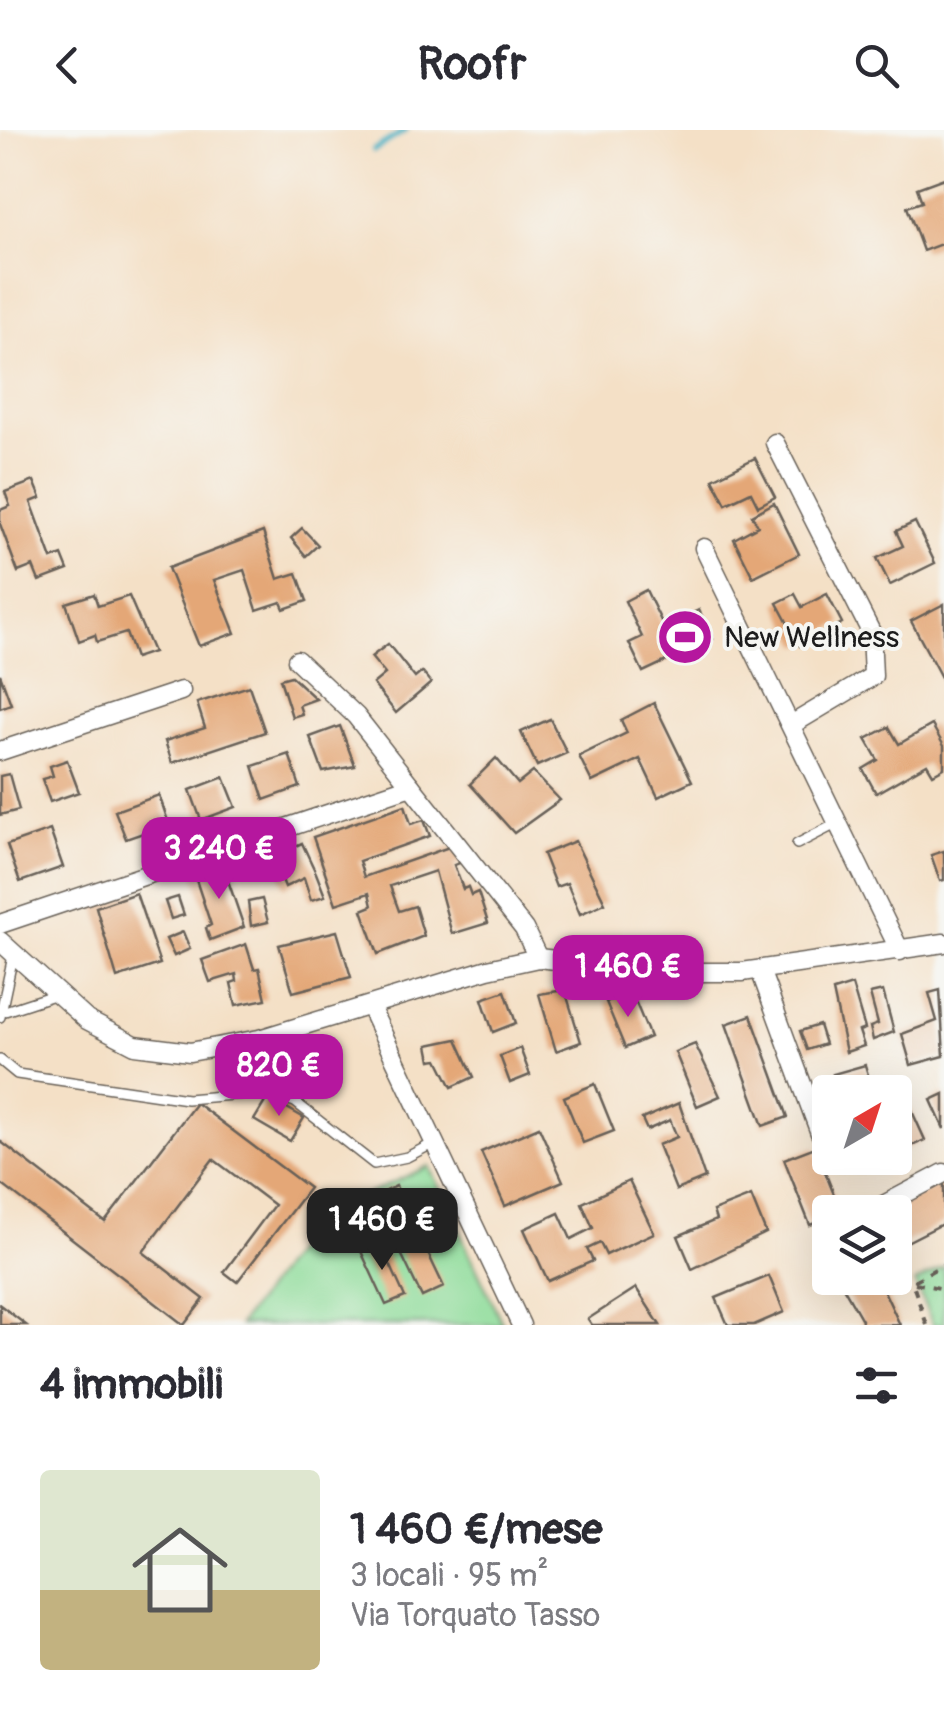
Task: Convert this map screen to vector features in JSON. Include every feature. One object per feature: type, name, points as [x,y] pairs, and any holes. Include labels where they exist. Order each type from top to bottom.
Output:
[{"type":"street","points":[[775,443],[870,630],[875,662],[874,676],[791,724]]},
{"type":"street","points":[[704,548],[900,951]]},
{"type":"street","points":[[297,660],[356,716],[524,929],[538,958]]},
{"type":"street","points":[[0,751],[181,691]]},
{"type":"street","points":[[0,924],[412,786]]},
{"type":"street","points":[[0,941],[88,1020],[135,1045],[190,1052],[260,1039],[488,969],[538,958],[662,972],[760,970],[944,943]]},
{"type":"street","points":[[760,970],[812,1111]]},
{"type":"street","points":[[370,1007],[520,1325]]},
{"type":"street","points":[[902,1195],[944,1173]]},
{"type":"lane","points":[[797,844],[838,823]]},
{"type":"lane","points":[[2,1014],[13,956]]},
{"type":"lane","points":[[2,1014],[56,994]]},
{"type":"lane","points":[[0,1060],[17,1074],[188,1099],[267,1092],[295,1102],[374,1164],[407,1157],[434,1143]]},
{"type":"path","points":[[912,1282],[944,1264]]},
{"type":"path","points":[[912,1282],[944,1290]]},
{"type":"path","points":[[912,1282],[927,1325]]},
{"type":"green space","points":[[429,1166],[503,1325],[239,1325],[321,1216]]},
{"type":"green space","points":[[944,1267],[944,1325],[933,1325],[915,1283]]},
{"type":"building","points":[[944,178],[944,243],[923,251],[907,207],[922,202],[917,188]]},
{"type":"building","points":[[755,458],[775,497],[758,506],[751,492],[726,504],[713,479]]},
{"type":"building","points":[[34,481],[41,498],[31,502],[52,559],[62,555],[68,570],[39,581],[33,566],[18,572],[0,524],[0,510],[10,506],[5,492]]},
{"type":"building","points":[[774,503],[799,554],[753,577],[734,539],[758,526],[752,515]]},
{"type":"building","points":[[915,522],[935,563],[890,585],[877,558],[903,546],[896,531]]},
{"type":"building","points":[[302,528],[318,545],[306,556],[291,538]]},
{"type":"building","points":[[263,532],[278,579],[297,573],[307,601],[284,609],[281,602],[257,610],[244,570],[214,580],[235,633],[199,646],[168,568]]},
{"type":"building","points":[[646,590],[664,627],[699,610],[713,639],[643,672],[629,643],[642,637],[625,601]]},
{"type":"building","points":[[94,594],[98,606],[129,596],[153,652],[135,658],[126,633],[97,642],[95,635],[79,641],[66,603]]},
{"type":"building","points":[[795,594],[802,607],[827,594],[842,623],[800,646],[777,603]]},
{"type":"building","points":[[944,604],[944,683],[911,621]]},
{"type":"building","points":[[388,644],[415,678],[422,672],[431,683],[396,713],[373,684],[385,674],[371,657]]},
{"type":"building","points":[[0,674],[11,704],[0,708]]},
{"type":"building","points":[[291,676],[316,699],[299,705],[302,714],[292,717],[280,679]]},
{"type":"building","points":[[249,686],[265,732],[172,763],[165,741],[205,728],[197,703]]},
{"type":"building","points":[[654,703],[692,781],[658,797],[640,759],[592,782],[579,756],[627,733],[621,720]]},
{"type":"building","points":[[550,719],[567,753],[537,766],[521,732]]},
{"type":"building","points":[[932,725],[944,746],[944,768],[933,774],[927,764],[876,793],[863,769],[878,760],[866,739],[889,727],[899,744]]},
{"type":"building","points":[[340,726],[355,766],[323,772],[310,737]]},
{"type":"building","points":[[289,754],[300,787],[264,800],[253,766]]},
{"type":"building","points":[[496,758],[518,784],[533,772],[560,800],[514,833],[470,784]]},
{"type":"building","points":[[67,760],[79,792],[50,802],[42,779],[53,776],[50,766]]},
{"type":"building","points":[[9,774],[19,810],[0,815],[0,776]]},
{"type":"building","points":[[224,777],[236,807],[201,820],[190,790]]},
{"type":"building","points":[[159,795],[169,824],[126,839],[115,811]]},
{"type":"building","points":[[405,805],[411,824],[424,820],[430,836],[359,861],[364,877],[452,846],[465,861],[454,865],[463,889],[468,887],[471,895],[478,892],[488,923],[452,934],[435,871],[390,886],[399,911],[415,906],[424,936],[378,954],[362,910],[372,906],[369,893],[336,904],[313,837]]},
{"type":"building","points":[[50,830],[63,867],[20,882],[7,845]]},
{"type":"building","points":[[575,841],[605,903],[580,914],[567,883],[556,887],[543,854]]},
{"type":"building","points":[[302,843],[325,896],[311,900],[304,878],[285,887],[274,856]]},
{"type":"building","points":[[944,851],[944,880],[940,881],[931,855]]},
{"type":"building","points":[[222,863],[244,927],[210,940],[206,928],[211,925],[194,874]]},
{"type":"building","points":[[136,893],[160,964],[117,978],[96,907]]},
{"type":"building","points":[[178,897],[184,915],[171,919],[165,901]]},
{"type":"building","points":[[262,899],[268,922],[251,926],[248,902]]},
{"type":"building","points":[[337,931],[351,977],[293,992],[279,945]]},
{"type":"building","points":[[183,932],[190,949],[174,956],[166,939]]},
{"type":"building","points":[[246,944],[254,969],[259,968],[266,999],[236,1005],[231,983],[237,981],[236,974],[210,982],[202,960]]},
{"type":"building","points":[[852,985],[865,1029],[859,1031],[864,1046],[846,1052],[833,991]]},
{"type":"building","points":[[565,990],[581,1042],[556,1051],[539,994]]},
{"type":"building","points":[[940,990],[944,1056],[911,1065],[902,1034],[937,1021],[929,993]]},
{"type":"building","points":[[505,991],[516,1023],[493,1032],[482,999]]},
{"type":"building","points":[[631,991],[650,1037],[625,1048],[606,1002]]},
{"type":"building","points":[[883,991],[894,1032],[873,1040],[870,1027],[878,1024],[870,994]]},
{"type":"building","points":[[751,1015],[788,1117],[763,1126],[726,1024]]},
{"type":"building","points":[[819,1025],[825,1044],[807,1050],[800,1031]]},
{"type":"building","points":[[457,1039],[474,1077],[452,1087],[438,1059],[431,1060],[428,1045]]},
{"type":"building","points":[[695,1044],[720,1096],[697,1106],[675,1052]]},
{"type":"building","points":[[520,1048],[530,1075],[510,1083],[500,1056]]},
{"type":"building","points":[[865,1065],[868,1075],[833,1075]]},
{"type":"building","points":[[595,1084],[614,1131],[583,1143],[564,1097]]},
{"type":"building","points":[[944,1094],[944,1129],[931,1100]]},
{"type":"building","points":[[268,1097],[304,1118],[290,1141],[254,1120]]},
{"type":"building","points":[[196,1103],[309,1188],[237,1282],[224,1272],[274,1205],[213,1159],[143,1252],[204,1299],[184,1325],[0,1183],[0,1141],[105,1222]]},
{"type":"building","points":[[679,1103],[705,1178],[676,1190],[658,1145],[677,1137],[670,1120],[647,1130],[642,1119]]},
{"type":"building","points":[[912,1111],[925,1140],[912,1146]]},
{"type":"building","points":[[539,1127],[563,1181],[505,1206],[481,1152]]},
{"type":"building","points":[[812,1148],[812,1175],[826,1175],[834,1195],[812,1195],[812,1224],[810,1225],[784,1159]]},
{"type":"building","points":[[629,1181],[654,1233],[606,1255],[600,1243],[587,1249],[593,1261],[548,1281],[524,1229],[559,1213],[571,1239],[593,1228],[582,1203]]},
{"type":"building","points":[[944,1183],[944,1223],[912,1239],[912,1199]]},
{"type":"building","points":[[396,1186],[444,1287],[422,1297],[374,1197]]},
{"type":"building","points":[[751,1196],[766,1233],[692,1269],[678,1236],[716,1220],[713,1211]]},
{"type":"building","points":[[379,1240],[405,1297],[386,1305],[360,1249]]},
{"type":"building","points":[[769,1276],[784,1312],[754,1325],[728,1325],[716,1298]]},
{"type":"building","points":[[636,1288],[660,1325],[592,1325],[588,1319]]},
{"type":"building","points":[[848,1295],[886,1295],[900,1325],[861,1325]]},
{"type":"building","points":[[0,1305],[26,1325],[0,1325]]},
{"type":"waterway","points":[[374,150],[406,130]]},
{"type":"place","name":"New Wellness","points":[[685,637]]}]
